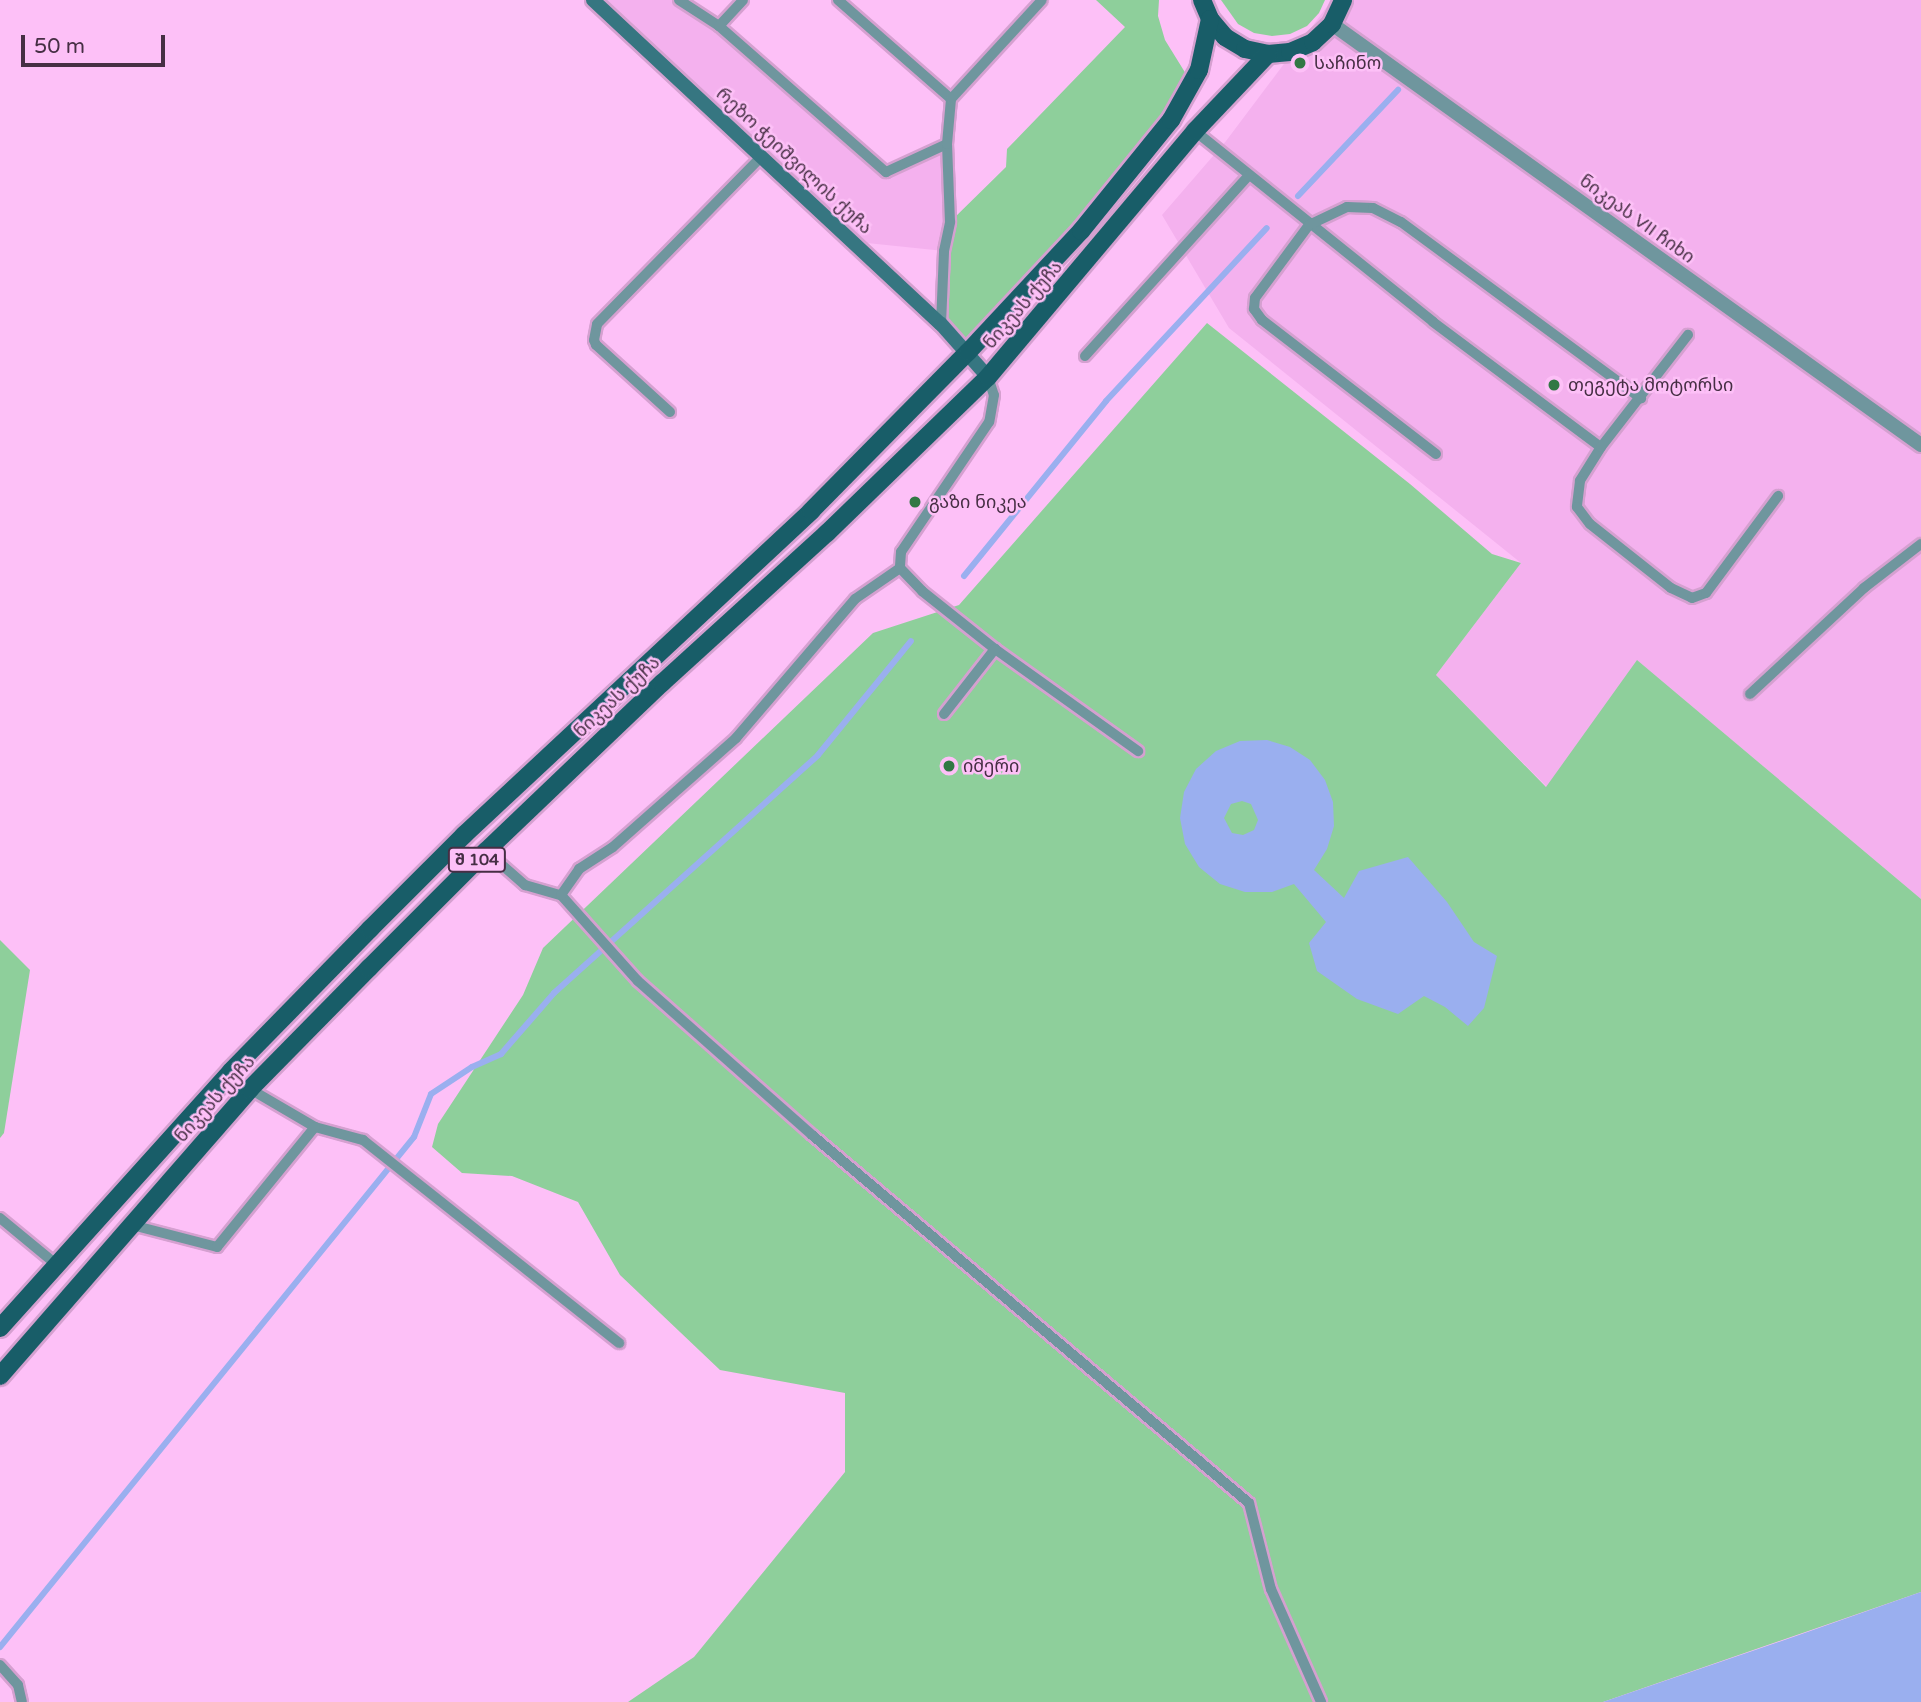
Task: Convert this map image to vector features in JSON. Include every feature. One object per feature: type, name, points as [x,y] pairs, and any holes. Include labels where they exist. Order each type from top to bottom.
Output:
[{"type":"main road","name":"რეზო ჭეიშვილის ქუჩა","points":[[593,0],[941,324],[988,377]]},
{"type":"main road","points":[[1202,0],[1210,19],[1226,37],[1245,49],[1268,54],[1290,52],[1313,42],[1332,24],[1343,0]]},
{"type":"main road","name":"ნიკეას ქუჩა","points":[[0,1328],[231,1071],[379,919],[474,826],[811,511],[968,352],[1081,231],[1171,120],[1199,69],[1210,19]]},
{"type":"main road","name":"ნიკეას ქუჩა","points":[[0,1376],[250,1089],[486,851],[662,683],[827,533],[988,377],[1195,131],[1268,54]]},
{"type":"street","name":"ნიკეას VII ჩიხი","points":[[1332,24],[1921,445]]},
{"type":"lane","points":[[679,0],[719,26],[886,172],[947,144]]},
{"type":"lane","points":[[719,26],[743,0]]},
{"type":"lane","points":[[838,0],[951,99]]},
{"type":"lane","points":[[941,324],[944,251],[950,222],[947,144],[951,99],[1042,0]]},
{"type":"lane","points":[[1195,131],[1309,225],[1601,447]]},
{"type":"lane","points":[[670,412],[596,345],[594,340],[597,324],[761,157]]},
{"type":"lane","points":[[1085,356],[1250,175]]},
{"type":"lane","points":[[1436,454],[1262,320],[1254,309],[1255,298],[1309,225],[1347,208],[1373,208],[1401,222],[1641,397]]},
{"type":"lane","points":[[1688,335],[1601,447],[1580,481],[1577,507],[1590,524],[1650,572],[1671,588],[1692,598],[1706,593],[1778,496]]},
{"type":"lane","points":[[988,377],[993,394],[989,422],[901,552],[900,568],[922,591],[995,649],[1138,751]]},
{"type":"lane","points":[[1750,694],[1864,588],[1921,544]]},
{"type":"lane","points":[[561,895],[579,869],[613,847],[736,738],[855,599],[900,568]]},
{"type":"lane","points":[[944,714],[995,649]]},
{"type":"lane","points":[[486,851],[525,886],[561,895],[638,981],[801,1126],[1249,1503],[1270,1589],[1321,1702]]},
{"type":"lane","points":[[250,1089],[315,1127],[363,1140],[619,1343]]},
{"type":"lane","points":[[132,1225],[217,1247],[315,1127]]},
{"type":"lane","points":[[0,1218],[57,1265]]},
{"type":"lane","points":[[0,1665],[18,1685],[22,1702]]},
{"type":"shaded area","points":[[598,0],[679,0],[719,26],[886,172],[947,144],[950,222],[944,251],[867,243]]},
{"type":"shaded area","points":[[1332,0],[1921,0],[1921,899],[1638,661],[1547,787],[1436,675],[1521,563],[1229,328],[1162,215],[1226,141]]},
{"type":"green space","points":[[1096,0],[1159,0],[1158,16],[1165,40],[1186,74],[1194,79],[1171,120],[968,352],[941,324],[950,222],[1006,167],[1007,149],[1125,27]]},
{"type":"green space","points":[[1221,0],[1325,0],[1319,13],[1307,26],[1290,34],[1272,36],[1254,33],[1238,24]]},
{"type":"green space","points":[[1207,323],[1410,484],[1492,554],[1521,563],[1436,675],[1546,787],[1637,660],[1921,899],[1921,1592],[1603,1702],[628,1702],[694,1657],[845,1472],[845,1393],[720,1370],[620,1275],[578,1202],[512,1176],[462,1173],[432,1147],[438,1124],[523,995],[543,948],[873,633],[959,605]]},
{"type":"green space","points":[[0,940],[30,970],[4,1133],[0,1138]]},
{"type":"water","points":[[1267,740],[1290,747],[1310,760],[1325,780],[1333,802],[1334,826],[1327,849],[1314,870],[1344,898],[1359,871],[1408,857],[1447,902],[1474,942],[1497,956],[1484,1008],[1468,1026],[1445,1007],[1424,996],[1398,1014],[1357,999],[1317,971],[1309,943],[1326,922],[1294,884],[1272,892],[1245,892],[1220,884],[1199,867],[1185,844],[1180,818],[1184,792],[1196,769],[1216,751],[1240,741]],"holes":[[[1242,801],[1251,804],[1258,820],[1254,830],[1243,835],[1232,833],[1224,818],[1231,804]]]},
{"type":"water","points":[[1921,1592],[1921,1702],[1603,1702],[1796,1636]]},
{"type":"waterway","points":[[1298,196],[1398,90]]},
{"type":"waterway","points":[[964,576],[1106,401],[1267,228]]},
{"type":"waterway","points":[[0,1647],[414,1137],[431,1094],[472,1067],[501,1054],[554,993],[818,755],[911,641]]},
{"type":"place","name":"საჩინო","points":[[1300,63]]},
{"type":"place","name":"თეგეტა მოტორსი","points":[[1554,385]]},
{"type":"place","name":"გაზი ნიკეა","points":[[915,502]]},
{"type":"place","name":"იმერი","points":[[949,766]]}]
